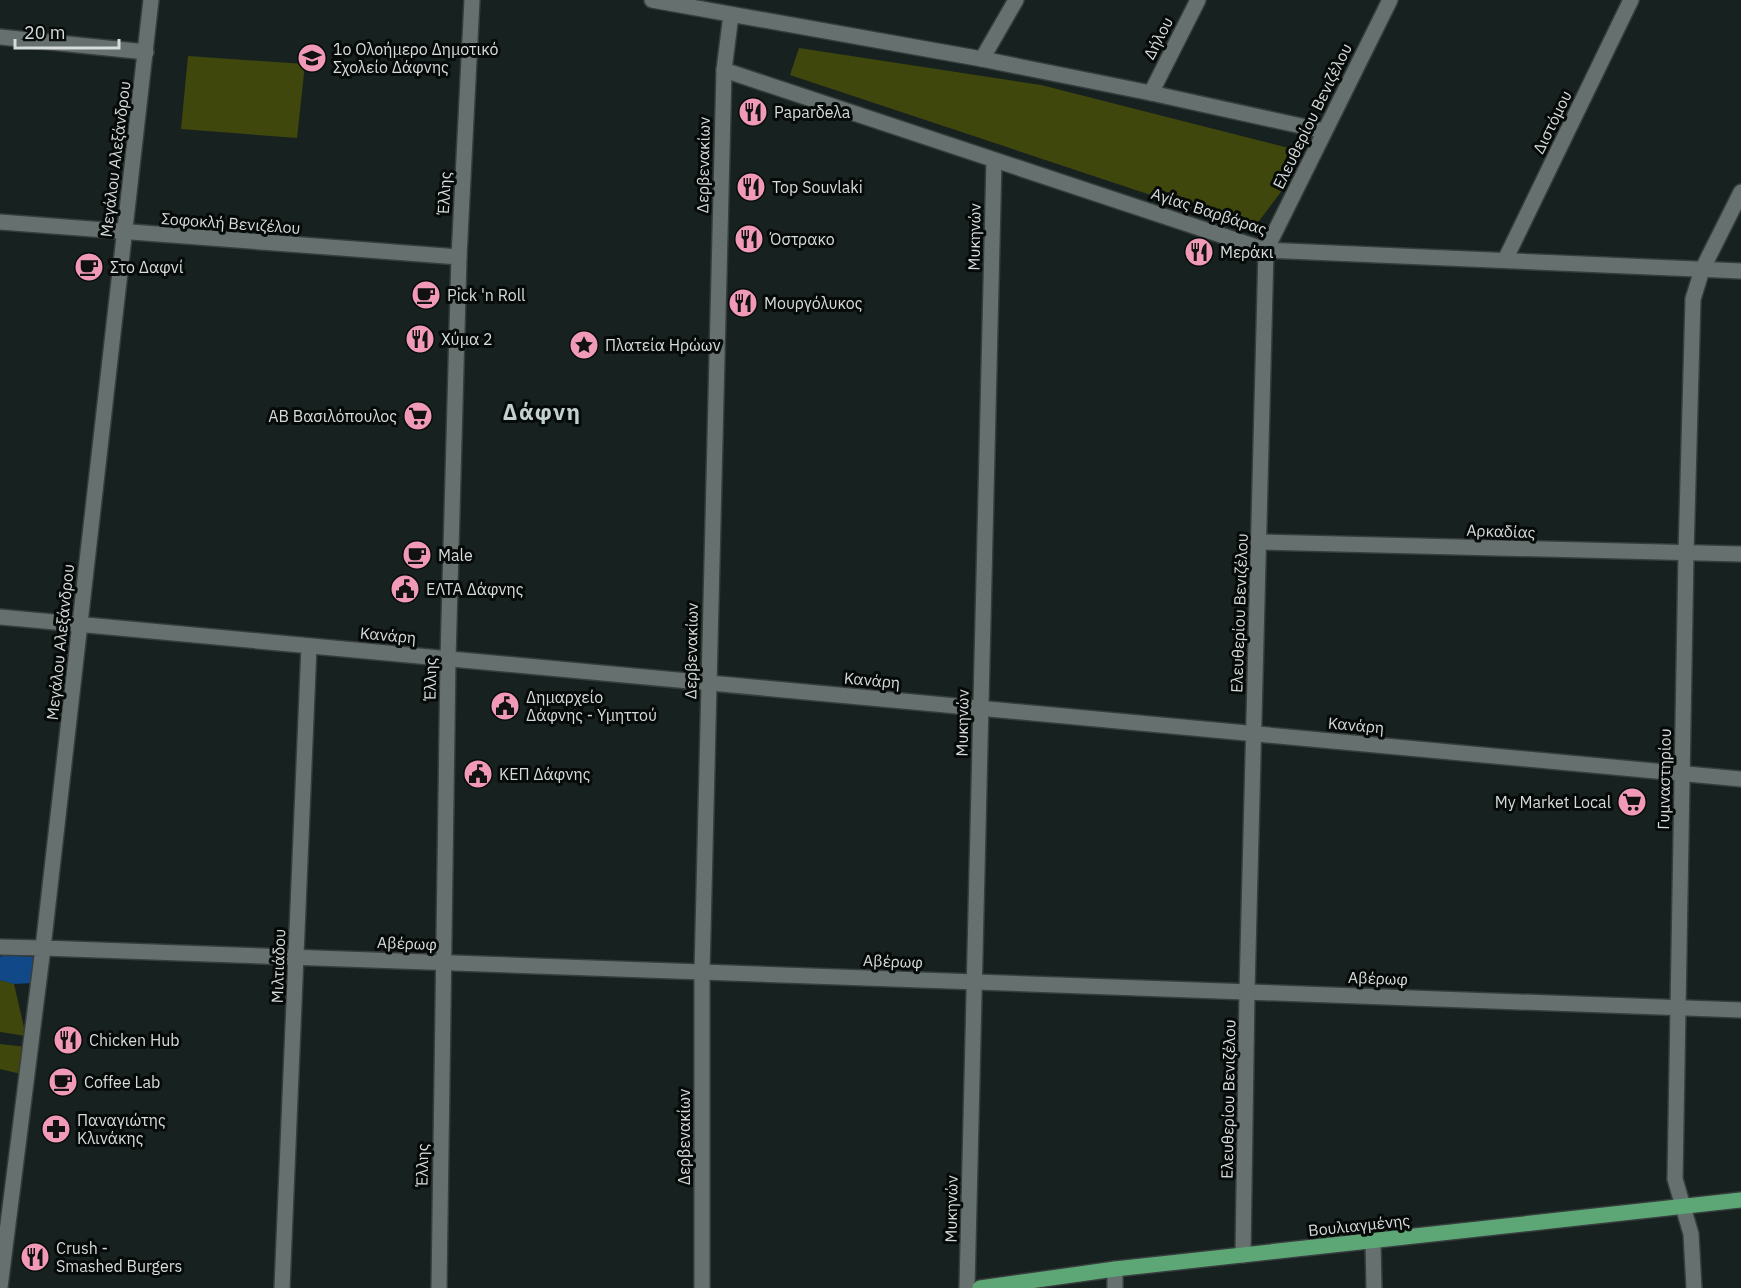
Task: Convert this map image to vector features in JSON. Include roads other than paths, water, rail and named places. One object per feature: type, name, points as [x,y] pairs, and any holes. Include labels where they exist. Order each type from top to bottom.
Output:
[{"type":"main road","name":"Βουλιαγμένης","points":[[980,1288],[1115,1269],[1741,1200]]},
{"type":"street","name":"Μεγάλου Αλεξάνδρου","points":[[0,1287],[43,948],[151,0]]},
{"type":"street","name":"Έλλης","points":[[438,1288],[448,659],[459,257],[472,0]]},
{"type":"street","points":[[652,0],[982,60],[1151,93],[1324,131]]},
{"type":"street","points":[[982,60],[1016,0]]},
{"type":"street","name":"Δήλου","points":[[1151,93],[1198,0]]},
{"type":"street","name":"Ελευθερίου Βενιζέλου","points":[[1243,1255],[1247,991],[1266,250],[1390,0]]},
{"type":"street","name":"Διστόμου","points":[[1505,260],[1631,0]]},
{"type":"street","name":"Δερβενακίων","points":[[702,1288],[702,972],[708,683],[724,70],[731,15]]},
{"type":"street","points":[[0,37],[146,52]]},
{"type":"street","name":"Αγίας Βαρβάρας","points":[[724,70],[1266,250],[1741,271]]},
{"type":"street","name":"Μυκηνών","points":[[967,1288],[994,160]]},
{"type":"street","name":"Γυμναστηρίου","points":[[1694,1288],[1691,1234],[1675,1179],[1693,299],[1702,270],[1741,192]]},
{"type":"street","name":"Σοφοκλή Βενιζέλου","points":[[0,222],[459,257]]},
{"type":"street","name":"Αρκαδίας","points":[[1260,542],[1741,554]]},
{"type":"street","name":"Κανάρη","points":[[0,617],[1741,779]]},
{"type":"street","name":"Μιλτιάδου","points":[[282,1288],[309,646]]},
{"type":"street","name":"Αβέρωφ","points":[[0,947],[1741,1010]]},
{"type":"street","points":[[1374,1242],[1374,1288]]},
{"type":"street","points":[[1115,1269],[1115,1288]]},
{"type":"water","points":[[6,955],[36,957],[32,983],[14,984],[0,980],[0,957]]},
{"type":"place","name":"1ο Ολοήμερο Δημοτικό Σχολείο Δάφνης","points":[[312,58]]},
{"type":"place","name":"Paparδeλa","points":[[753,112]]},
{"type":"place","name":"Top Souvlaki","points":[[751,187]]},
{"type":"place","name":"Όστρακο","points":[[749,239]]},
{"type":"place","name":"Μεράκι","points":[[1199,252]]},
{"type":"place","name":"Στο Δαφνί","points":[[89,267]]},
{"type":"place","name":"Pick 'n Roll","points":[[426,295]]},
{"type":"place","name":"Μουργόλυκος","points":[[743,303]]},
{"type":"place","name":"Χύμα 2","points":[[420,339]]},
{"type":"place","name":"Πλατεία Ηρώων","points":[[584,345]]},
{"type":"place","name":"ΑΒ Βασιλόπουλος","points":[[418,416]]},
{"type":"place","name":"Male","points":[[417,555]]},
{"type":"place","name":"ΕΛΤΑ Δάφνης","points":[[405,589]]},
{"type":"place","name":"Δημαρχείο Δάφνης - Υμηττού","points":[[505,706]]},
{"type":"place","name":"ΚΕΠ Δάφνης","points":[[478,774]]},
{"type":"place","name":"My Market Local","points":[[1632,802]]},
{"type":"place","name":"Chicken Hub","points":[[68,1040]]},
{"type":"place","name":"Coffee Lab","points":[[63,1082]]},
{"type":"place","name":"Παναγιώτης Κλινάκης","points":[[56,1129]]},
{"type":"place","name":"Crush - Smashed Burgers","points":[[35,1257]]},
{"type":"district","name":"Δάφνη","points":[[542,411]]}]
